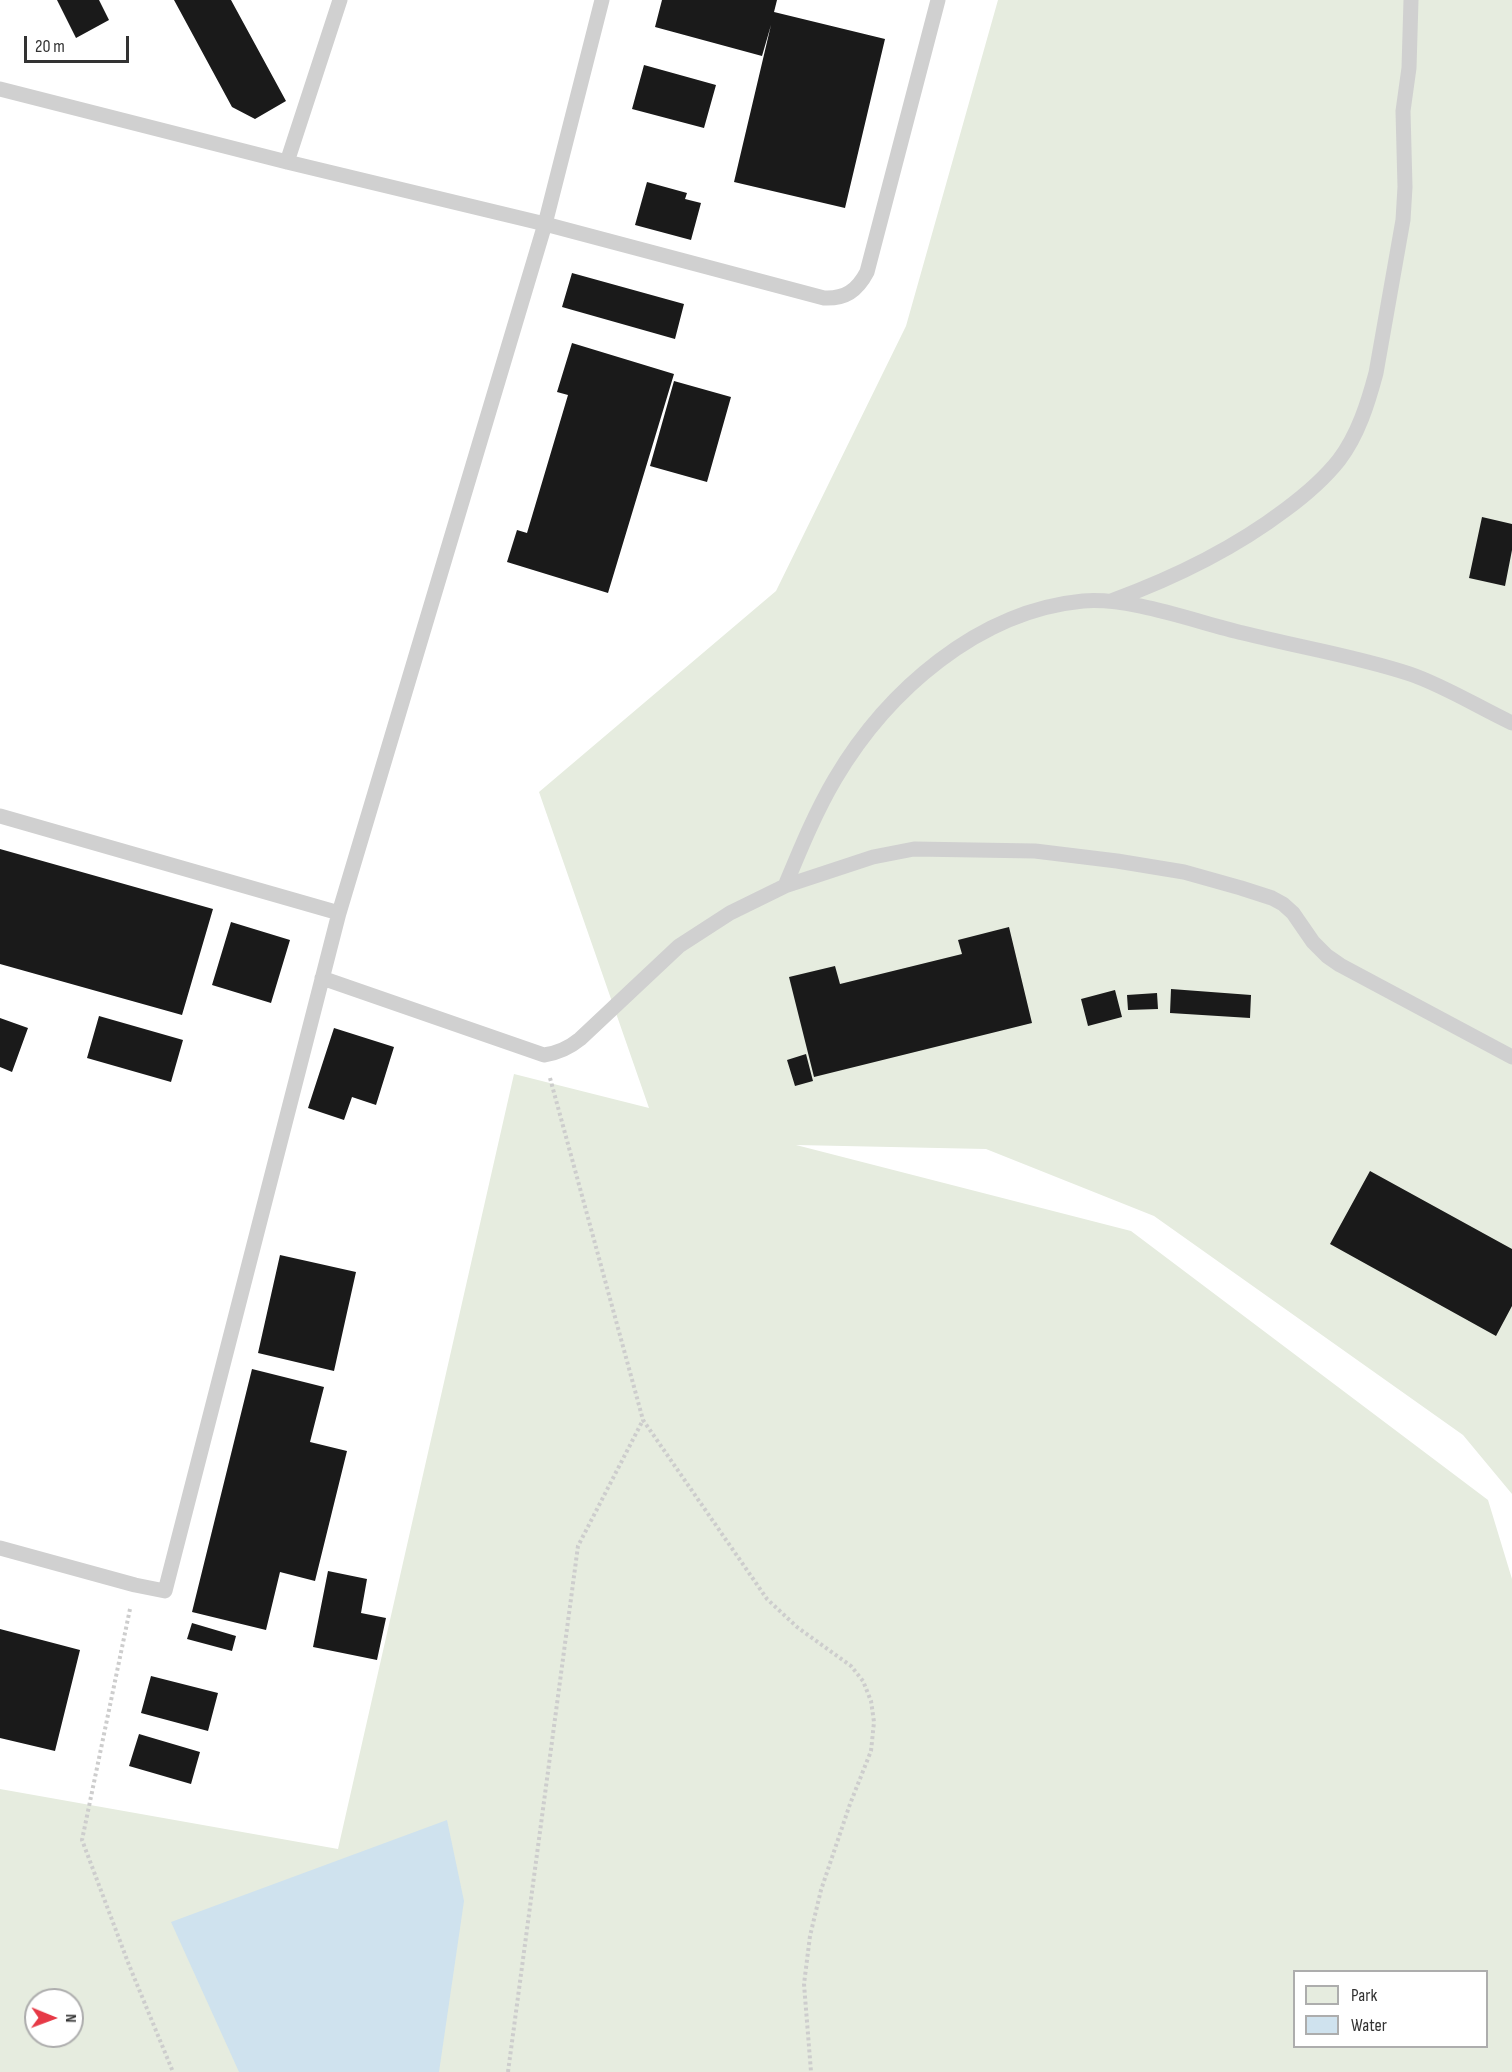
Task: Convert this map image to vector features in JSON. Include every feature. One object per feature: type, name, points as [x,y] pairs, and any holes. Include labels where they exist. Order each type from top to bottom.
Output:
[{"type":"lane","points":[[286,162],[340,0]]},
{"type":"lane","points":[[0,1548],[135,1585],[165,1590],[339,913],[545,224],[602,0]]},
{"type":"lane","points":[[0,88],[286,162],[545,224],[824,298],[837,298],[848,294],[859,285],[867,272],[938,0]]},
{"type":"lane","points":[[1106,603],[1188,570],[1257,530],[1315,485],[1339,460],[1352,440],[1370,397],[1376,373],[1403,220],[1405,187],[1403,111],[1409,68],[1411,0]]},
{"type":"lane","points":[[785,886],[818,809],[836,778],[878,719],[921,675],[967,641],[1006,621],[1038,610],[1085,601],[1148,608],[1410,674],[1512,723]]},
{"type":"lane","points":[[0,816],[339,913]]},
{"type":"lane","points":[[322,978],[544,1054],[562,1051],[571,1046],[679,946],[730,913],[785,886],[891,852],[925,849],[1035,851],[1184,872],[1272,898],[1293,913],[1313,942],[1340,965],[1512,1057]]},
{"type":"path","points":[[544,1054],[643,1420],[768,1599],[797,1627],[851,1666],[863,1681],[871,1701],[874,1722],[871,1751],[850,1804],[821,1890],[808,1952],[804,1984],[811,2072]]},
{"type":"path","points":[[508,2072],[578,1546],[643,1420]]},
{"type":"path","points":[[135,1585],[82,1840],[129,1965],[174,2072]]},
{"type":"green space","points":[[998,0],[1512,0],[1512,1494],[1463,1435],[1154,1216],[986,1149],[796,1145],[1131,1231],[1488,1500],[1512,1579],[1512,2072],[0,2072],[0,1789],[338,1849],[514,1074],[649,1108],[539,792],[776,591],[906,326]]},
{"type":"water","points":[[447,1820],[464,1901],[439,2072],[239,2072],[171,1922]]},
{"type":"building","points":[[57,0],[99,0],[109,20],[76,38]]},
{"type":"building","points":[[174,0],[231,0],[286,101],[255,119],[232,107]]},
{"type":"building","points":[[662,0],[777,0],[774,12],[885,39],[845,208],[734,182],[771,25],[762,56],[655,27]]},
{"type":"building","points":[[644,65],[716,85],[704,128],[632,109]]},
{"type":"building","points":[[647,182],[687,193],[685,199],[701,203],[691,240],[635,225]]},
{"type":"building","points":[[572,273],[684,304],[675,339],[562,307]]},
{"type":"building","points":[[572,343],[674,374],[608,593],[507,562],[517,530],[527,533],[568,395],[557,392]]},
{"type":"building","points":[[674,381],[731,397],[707,482],[650,466]]},
{"type":"building","points":[[1482,517],[1512,524],[1512,550],[1505,586],[1469,578]]},
{"type":"building","points":[[0,849],[213,909],[182,1015],[0,964]]},
{"type":"building","points":[[231,922],[290,940],[271,1003],[212,985]]},
{"type":"building","points":[[1009,927],[1032,1023],[814,1077],[789,977],[835,966],[840,984],[962,954],[958,940]]},
{"type":"building","points":[[1171,989],[1251,995],[1250,1018],[1170,1013]]},
{"type":"building","points":[[1115,990],[1122,1017],[1088,1026],[1081,999]]},
{"type":"building","points":[[1157,993],[1158,1009],[1128,1010],[1127,995]]},
{"type":"building","points":[[99,1016],[183,1040],[171,1082],[87,1058]]},
{"type":"building","points":[[0,1018],[28,1028],[12,1072],[0,1067]]},
{"type":"building","points":[[334,1028],[394,1047],[376,1105],[352,1097],[344,1120],[308,1108]]},
{"type":"building","points":[[806,1054],[813,1081],[795,1086],[787,1060]]},
{"type":"building","points":[[1370,1171],[1512,1249],[1512,1306],[1496,1336],[1330,1244]]},
{"type":"building","points":[[280,1255],[356,1272],[334,1371],[258,1353]]},
{"type":"building","points":[[252,1369],[324,1387],[310,1442],[347,1451],[315,1581],[280,1572],[266,1630],[192,1612]]},
{"type":"building","points":[[328,1571],[367,1579],[361,1613],[386,1618],[377,1660],[313,1647]]},
{"type":"building","points":[[192,1623],[236,1636],[232,1651],[187,1639]]},
{"type":"building","points":[[0,1629],[80,1650],[55,1751],[0,1738]]},
{"type":"building","points":[[151,1676],[218,1693],[208,1731],[141,1713]]},
{"type":"building","points":[[139,1734],[200,1752],[191,1784],[129,1766]]}]
